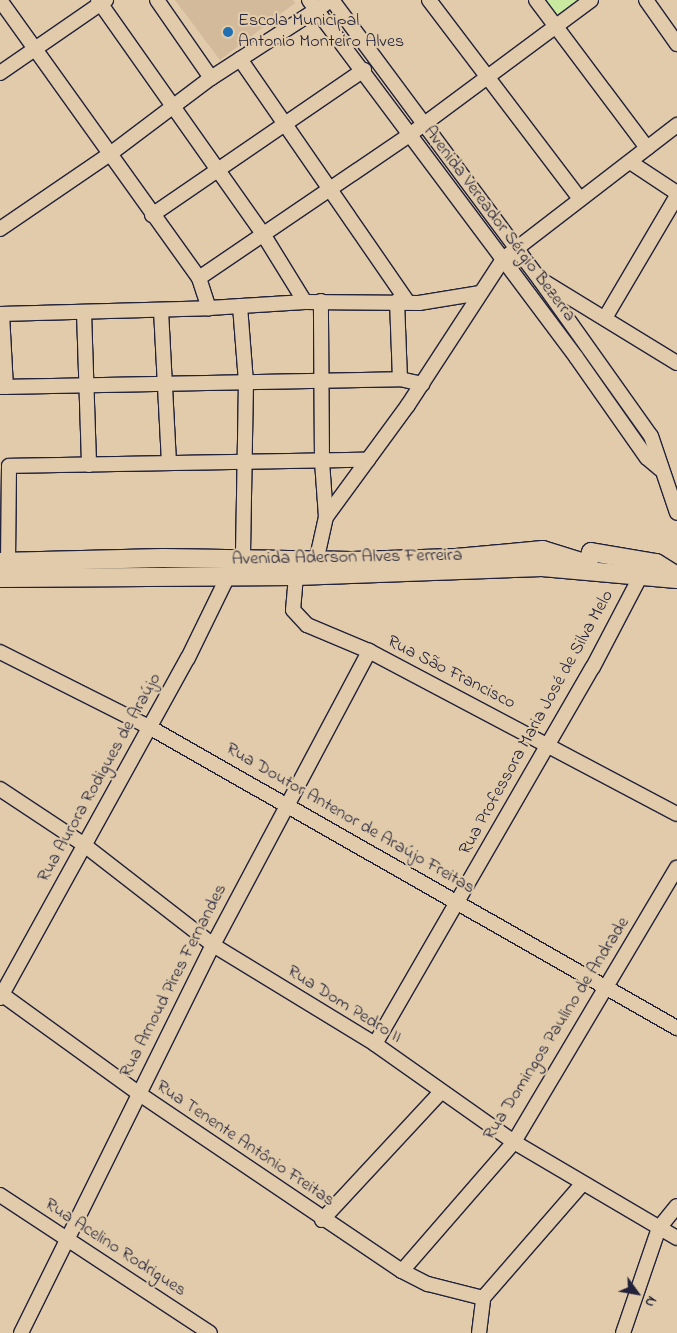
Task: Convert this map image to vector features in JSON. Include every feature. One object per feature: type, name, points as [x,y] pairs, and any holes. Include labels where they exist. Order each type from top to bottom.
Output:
[{"type":"main road","name":"Avenida Aderson Alves Ferreira","points":[[0,578],[229,574],[296,576],[457,565],[543,550],[588,564],[591,552],[656,563],[677,578]]},
{"type":"main road","name":"Avenida Aderson Alves Ferreira","points":[[4,562],[163,558],[542,567],[677,578]]},
{"type":"street","points":[[0,0],[152,215],[199,278],[210,308]]},
{"type":"street","points":[[157,0],[211,78]]},
{"type":"street","points":[[0,229],[110,154],[172,106],[240,59],[312,4],[334,0]]},
{"type":"street","name":"Avenida Vereador Sérgio Bezerra","points":[[334,0],[514,249],[540,280],[650,436],[658,450],[660,469],[677,513]]},
{"type":"street","points":[[429,0],[580,199]]},
{"type":"street","points":[[536,0],[647,148]]},
{"type":"street","points":[[199,278],[424,125],[591,0]]},
{"type":"street","points":[[646,0],[677,44]]},
{"type":"street","points":[[0,73],[36,50],[101,1],[172,106],[263,234],[305,302]]},
{"type":"street","name":"Avenida Vereador Sérgio Bezerra","points":[[312,4],[364,70],[408,136],[503,260],[648,458],[660,469]]},
{"type":"street","points":[[240,59],[285,123],[402,301],[400,380]]},
{"type":"street","points":[[152,215],[364,70]]},
{"type":"street","points":[[326,517],[422,384],[503,260],[514,249],[677,125]]},
{"type":"street","points":[[606,318],[677,194],[630,162]]},
{"type":"street","points":[[540,280],[606,318],[677,363]]},
{"type":"street","points":[[422,384],[400,380],[3,387],[1,314],[161,310],[321,301],[434,302],[480,293]]},
{"type":"street","points":[[316,562],[326,517],[322,461],[321,301]]},
{"type":"street","points":[[240,306],[246,382],[243,560]]},
{"type":"street","points":[[161,310],[163,384],[169,464]]},
{"type":"street","points":[[84,312],[90,465]]},
{"type":"street","points":[[4,562],[9,466],[368,460]]},
{"type":"street","name":"Rua Aurora Rodigues de Araújo","points":[[1,995],[208,620],[229,574]]},
{"type":"street","name":"Rua Professora Maria José de Silva Melo","points":[[375,1044],[549,744],[641,575]]},
{"type":"street","name":"Rua São Francisco","points":[[296,576],[294,610],[298,618],[317,630],[369,651],[549,744],[677,814]]},
{"type":"street","name":"Rua Arnoud Pires Fernandes","points":[[21,1333],[65,1238],[213,945],[289,806],[369,651]]},
{"type":"street","name":"Rua Doutor Antenor de Araújo Freitas","points":[[0,652],[149,727],[677,1028]]},
{"type":"street","name":"Rua Dom Pedro II","points":[[0,789],[83,844],[213,945],[375,1044],[514,1142],[677,1238]]},
{"type":"street","name":"Rua Domingos Paulino de Andrade","points":[[402,1270],[514,1142],[677,868]]},
{"type":"street","name":"Rua Tenente Antônio Freitas","points":[[1,995],[138,1093],[322,1220],[428,1284],[483,1298]]},
{"type":"street","points":[[322,1220],[441,1092]]},
{"type":"street","points":[[480,1333],[483,1298],[583,1183]]},
{"type":"street","name":"Rua Acelino Rodrigues","points":[[0,1195],[210,1333]]},
{"type":"street","points":[[623,1333],[659,1228],[677,1206]]},
{"type":"shaded area","name":"Escola Municipal Antonio Monteiro Alves","points":[[175,0],[293,0],[295,3],[220,60]]},
{"type":"green space","points":[[540,0],[583,0],[557,19]]},
{"type":"place","name":"Escola Municipal Antonio Monteiro Alves","points":[[228,32]]}]
